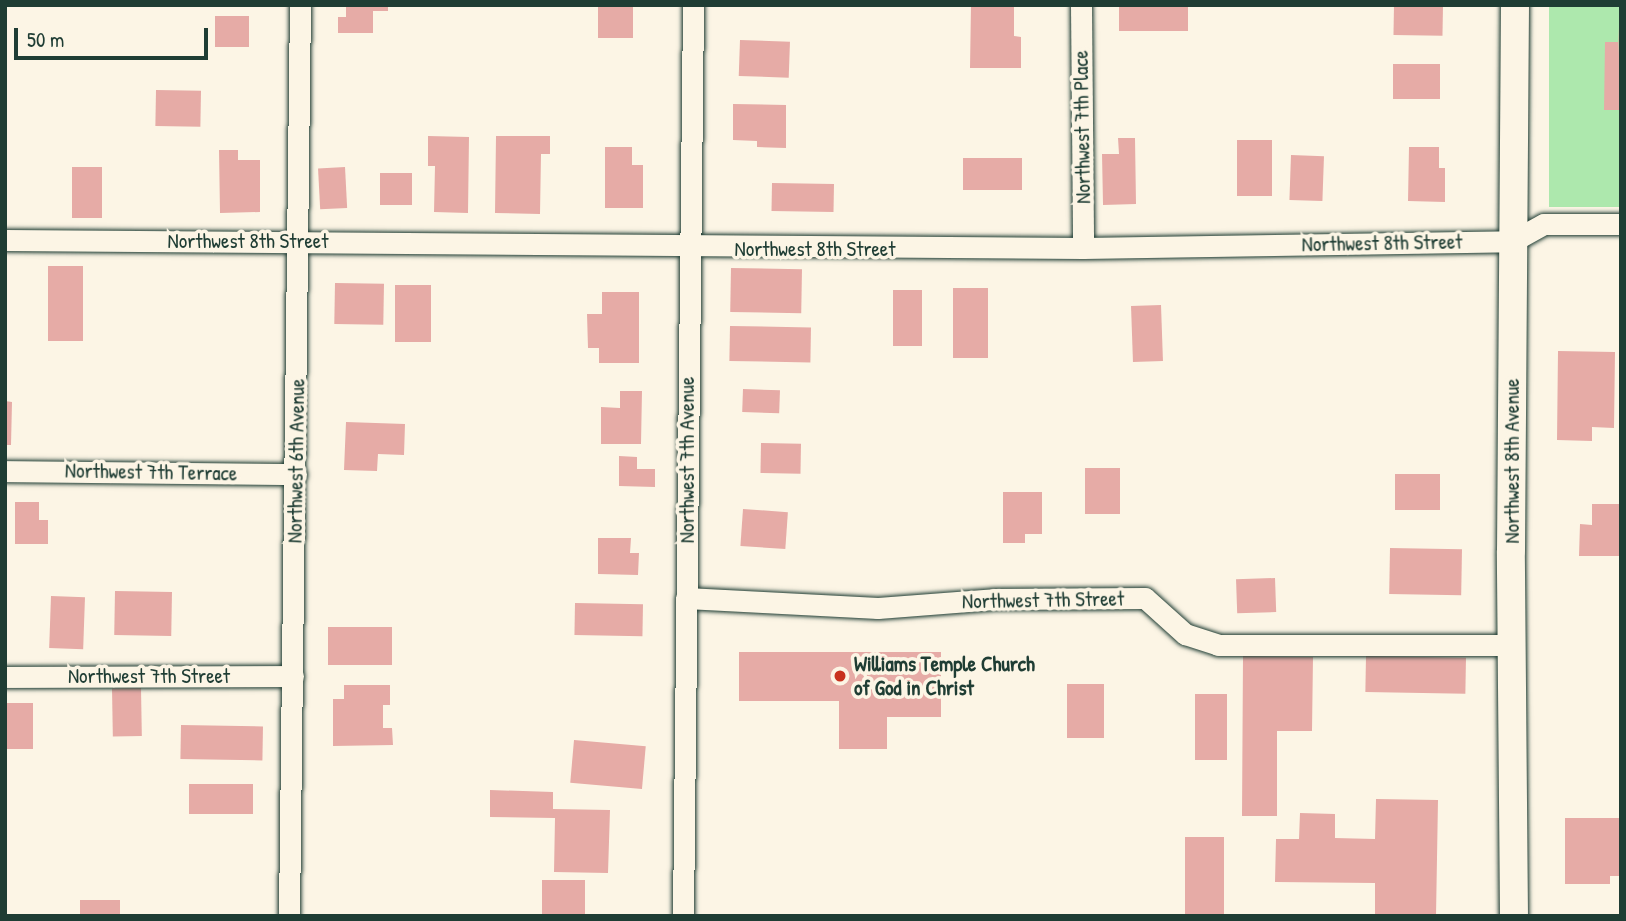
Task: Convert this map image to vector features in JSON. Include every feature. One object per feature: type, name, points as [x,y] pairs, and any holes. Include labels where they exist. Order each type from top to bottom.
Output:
[{"type":"street","name":"Northwest 6th Avenue","points":[[289,916],[300,242],[300,5]]},
{"type":"street","name":"Northwest 7th Avenue","points":[[683,916],[693,5]]},
{"type":"street","name":"Northwest 7th Place","points":[[1081,5],[1083,248]]},
{"type":"street","name":"Northwest 8th Avenue","points":[[1514,916],[1511,645],[1516,5]]},
{"type":"street","name":"Northwest 8th Street","points":[[5,240],[690,248],[1083,248],[1513,241],[1544,224],[1621,224]]},
{"type":"street","name":"Northwest 7th Terrace","points":[[5,471],[296,474]]},
{"type":"street","name":"Northwest 7th Street","points":[[687,598],[878,608],[994,599],[1145,598],[1185,634],[1218,645],[1511,645]]},
{"type":"street","name":"Northwest 7th Street","points":[[5,677],[293,676]]},
{"type":"green space","points":[[1549,5],[1621,5],[1621,207],[1549,207]]},
{"type":"building","points":[[346,5],[388,5],[388,11],[373,11],[373,33],[338,33],[338,17],[346,17]]},
{"type":"building","points":[[598,5],[633,5],[633,38],[598,38]]},
{"type":"building","points":[[971,5],[1014,5],[1014,36],[1021,37],[1021,68],[970,68]]},
{"type":"building","points":[[1119,5],[1188,5],[1188,31],[1119,31]]},
{"type":"building","points":[[1394,5],[1443,6],[1442,36],[1393,35]]},
{"type":"building","points":[[215,16],[249,16],[249,47],[215,47]]},
{"type":"building","points":[[1618,27],[1621,110],[1604,110],[1605,42],[1618,42]]},
{"type":"building","points":[[740,40],[790,42],[789,78],[739,76]]},
{"type":"building","points":[[1393,64],[1440,64],[1440,99],[1393,99]]},
{"type":"building","points":[[156,90],[201,91],[200,127],[155,126]]},
{"type":"building","points":[[733,104],[786,105],[786,148],[757,147],[757,141],[733,140]]},
{"type":"building","points":[[428,136],[469,137],[468,213],[434,212],[435,166],[428,166]]},
{"type":"building","points":[[496,136],[550,136],[550,154],[541,154],[540,214],[495,213]]},
{"type":"building","points":[[1118,138],[1135,138],[1136,204],[1103,205],[1102,154],[1119,154]]},
{"type":"building","points":[[1237,140],[1272,140],[1272,196],[1237,196]]},
{"type":"building","points":[[605,147],[632,147],[632,165],[643,165],[643,208],[605,208]]},
{"type":"building","points":[[1409,147],[1439,147],[1439,168],[1445,168],[1445,202],[1408,201]]},
{"type":"building","points":[[219,150],[238,150],[238,160],[260,160],[260,212],[220,213]]},
{"type":"building","points":[[1291,155],[1324,156],[1322,201],[1289,200]]},
{"type":"building","points":[[963,158],[1022,158],[1022,190],[963,190]]},
{"type":"building","points":[[72,167],[102,167],[102,218],[72,218]]},
{"type":"building","points":[[345,167],[347,208],[320,209],[318,168]]},
{"type":"building","points":[[380,173],[412,173],[412,205],[380,205]]},
{"type":"building","points":[[772,183],[834,184],[834,212],[772,211]]},
{"type":"building","points":[[48,266],[83,266],[83,341],[48,341]]},
{"type":"building","points":[[731,268],[802,269],[801,313],[730,312]]},
{"type":"building","points":[[335,283],[384,284],[383,325],[334,324]]},
{"type":"building","points":[[395,285],[431,285],[431,342],[395,342]]},
{"type":"building","points":[[953,288],[988,288],[988,358],[953,358]]},
{"type":"building","points":[[893,290],[922,290],[922,346],[893,346]]},
{"type":"building","points":[[602,292],[639,292],[639,363],[599,363],[599,348],[588,348],[587,314],[602,314]]},
{"type":"building","points":[[1161,305],[1163,361],[1133,362],[1131,306]]},
{"type":"building","points":[[730,326],[811,327],[810,362],[729,361]]},
{"type":"building","points":[[1558,351],[1615,352],[1614,428],[1592,427],[1592,441],[1557,440]]},
{"type":"building","points":[[743,389],[780,390],[779,413],[742,412]]},
{"type":"building","points":[[620,391],[642,391],[641,444],[601,444],[601,407],[620,408]]},
{"type":"building","points":[[5,401],[12,402],[11,445],[5,445]]},
{"type":"building","points":[[346,422],[405,424],[404,455],[378,454],[377,471],[344,470]]},
{"type":"building","points":[[761,443],[801,444],[800,474],[760,473]]},
{"type":"building","points":[[619,456],[637,457],[637,469],[655,469],[655,487],[619,486]]},
{"type":"building","points":[[1085,468],[1120,468],[1120,514],[1085,514]]},
{"type":"building","points":[[1395,474],[1440,474],[1440,510],[1395,510]]},
{"type":"building","points":[[1003,492],[1042,492],[1042,534],[1025,534],[1025,543],[1003,543]]},
{"type":"building","points":[[15,502],[39,502],[39,520],[48,520],[48,544],[15,544]]},
{"type":"building","points":[[1592,504],[1621,504],[1621,556],[1579,556],[1580,524],[1592,525]]},
{"type":"building","points":[[743,509],[788,512],[785,549],[740,546]]},
{"type":"building","points":[[598,538],[631,538],[630,553],[639,553],[638,575],[598,574]]},
{"type":"building","points":[[1390,548],[1462,549],[1461,595],[1389,594]]},
{"type":"building","points":[[1275,578],[1276,612],[1237,613],[1236,579]]},
{"type":"building","points":[[115,591],[172,592],[171,636],[114,635]]},
{"type":"building","points":[[51,596],[85,597],[83,649],[49,648]]},
{"type":"building","points":[[575,603],[643,604],[642,636],[574,635]]},
{"type":"building","points":[[328,627],[392,627],[392,665],[328,665]]},
{"type":"building","name":"Williams Temple Church of God in Christ","points":[[739,652],[941,652],[941,717],[887,717],[887,749],[839,749],[839,701],[739,701]]},
{"type":"building","points":[[1243,656],[1313,657],[1312,731],[1277,731],[1277,816],[1242,816]]},
{"type":"building","points":[[1366,656],[1466,658],[1465,694],[1365,692]]},
{"type":"building","points":[[1067,684],[1104,684],[1104,738],[1067,738]]},
{"type":"building","points":[[344,685],[390,685],[390,705],[383,705],[383,728],[392,728],[393,745],[333,746],[333,699],[344,699]]},
{"type":"building","points":[[141,688],[142,736],[113,736],[112,689]]},
{"type":"building","points":[[1195,694],[1227,694],[1227,760],[1195,760]]},
{"type":"building","points":[[5,703],[33,703],[33,749],[5,749]]},
{"type":"building","points":[[181,725],[263,726],[262,760],[180,759]]},
{"type":"building","points":[[574,740],[646,746],[642,789],[570,783]]},
{"type":"building","points":[[189,784],[253,784],[253,814],[189,814]]},
{"type":"building","points":[[490,790],[553,792],[553,809],[610,810],[608,873],[554,872],[555,818],[490,817]]},
{"type":"building","points":[[1376,799],[1438,800],[1436,916],[1375,916],[1375,883],[1275,882],[1276,839],[1299,839],[1300,813],[1335,814],[1335,838],[1375,839]]},
{"type":"building","points":[[1565,818],[1621,818],[1621,876],[1610,876],[1610,884],[1565,884]]},
{"type":"building","points":[[1185,837],[1224,837],[1224,916],[1185,916]]},
{"type":"building","points":[[542,880],[585,880],[585,916],[542,916]]},
{"type":"building","points":[[80,900],[120,900],[120,916],[80,916]]},
{"type":"place","name":"Williams Temple Church of God in Christ","points":[[840,676]]}]
